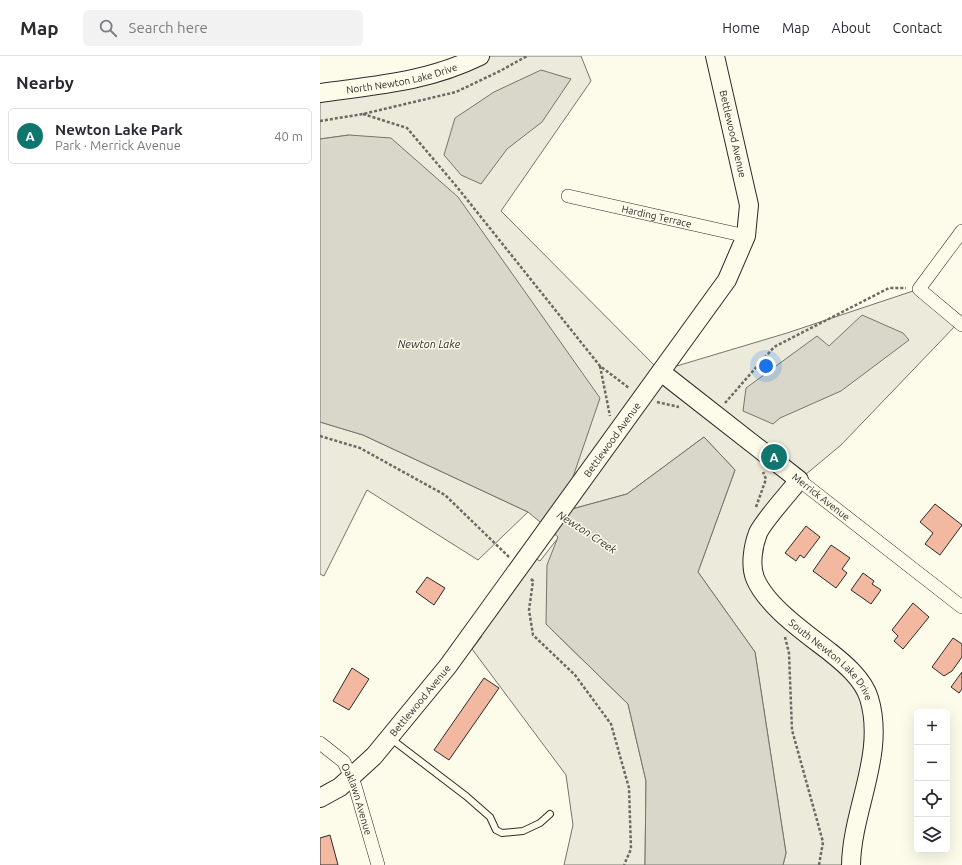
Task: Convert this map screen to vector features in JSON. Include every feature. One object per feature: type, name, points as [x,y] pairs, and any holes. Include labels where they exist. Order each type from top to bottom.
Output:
[{"type":"street","name":"North Newton Lake Drive","points":[[320,93],[424,78],[456,68],[480,56]]},
{"type":"street","name":"Bettlewood Avenue","points":[[320,798],[340,786],[374,756],[448,666],[728,280],[746,236],[749,205],[715,56]]},
{"type":"street","name":"Harding Terrace","points":[[568,196],[746,236]]},
{"type":"street","points":[[962,231],[919,289],[962,325]]},
{"type":"street","name":"Merrick Avenue","points":[[660,372],[962,608]]},
{"type":"street","name":"South Newton Lake Drive","points":[[799,480],[759,532],[753,552],[755,577],[762,589],[787,618],[846,664],[868,696],[874,718],[873,749],[854,839],[851,865]]},
{"type":"street","name":"Oaklawn Avenue","points":[[320,743],[344,762],[355,786],[378,865]]},
{"type":"lane","points":[[389,737],[466,796],[490,817],[496,830],[502,833],[523,831],[540,823],[550,814]]},
{"type":"path","points":[[320,121],[363,114],[456,92],[527,56]]},
{"type":"path","points":[[363,114],[407,128],[457,187],[600,366],[642,398],[687,409]]},
{"type":"path","points":[[722,407],[774,347],[889,288],[919,289]]},
{"type":"path","points":[[320,436],[360,448],[445,495],[533,581],[529,610],[533,636],[575,675],[611,724],[629,788],[631,849],[624,865]]},
{"type":"path","points":[[753,513],[766,479],[761,467]]},
{"type":"path","points":[[784,634],[789,653],[792,730],[823,842],[819,865]]},
{"type":"shaded area","points":[[480,56],[581,56],[591,81],[501,211],[660,371],[787,333],[919,289],[959,322],[841,445],[799,480],[759,532],[755,577],[846,664],[873,718],[851,865],[783,865],[786,853],[755,652],[698,572],[735,470],[704,437],[627,494],[561,512],[349,135],[320,139],[320,93]]},
{"type":"shaded area","points":[[320,422],[363,435],[528,512],[478,560],[367,490],[324,576],[320,574]]},
{"type":"shaded area","points":[[558,538],[552,630],[628,704],[646,781],[645,865],[564,865],[573,825],[566,775],[472,649],[482,636],[475,629],[529,555],[540,561]]},
{"type":"water","points":[[541,70],[571,79],[542,122],[507,149],[481,184],[461,175],[444,155],[455,118],[494,92]]},
{"type":"water","name":"Newton Lake","points":[[349,135],[391,138],[458,197],[600,398],[561,512],[627,494],[704,437],[735,470],[698,572],[755,652],[786,853],[783,865],[645,865],[646,781],[628,704],[546,624],[547,565],[558,537],[528,512],[363,435],[320,422],[320,139]]},
{"type":"water","points":[[862,315],[903,333],[909,340],[841,391],[780,418],[773,424],[743,411],[746,388],[817,336],[829,346]]},
{"type":"building","points":[[935,504],[962,525],[940,555],[925,544],[933,533],[920,522]]},
{"type":"building","points":[[806,526],[820,537],[804,558],[800,555],[796,561],[785,553]]},
{"type":"building","points":[[831,545],[850,558],[842,569],[847,573],[836,588],[813,571]]},
{"type":"building","points":[[863,573],[874,581],[872,584],[881,590],[871,604],[851,590]]},
{"type":"building","points":[[427,577],[445,588],[434,605],[416,592]]},
{"type":"building","points":[[913,603],[929,617],[903,649],[894,641],[898,636],[892,630]]},
{"type":"building","points":[[953,638],[962,644],[962,657],[952,671],[944,676],[932,667]]},
{"type":"building","points":[[352,668],[369,679],[349,710],[333,701]]},
{"type":"building","points":[[962,672],[962,689],[959,693],[951,687]]},
{"type":"building","points":[[484,678],[499,688],[449,760],[434,750]]},
{"type":"building","points":[[330,835],[338,865],[320,865],[320,838]]},
{"type":"place","name":"Newton Lake Park","points":[[774,457]]},
{"type":"water label","name":"Newton Creek","points":[[587,532]]}]
